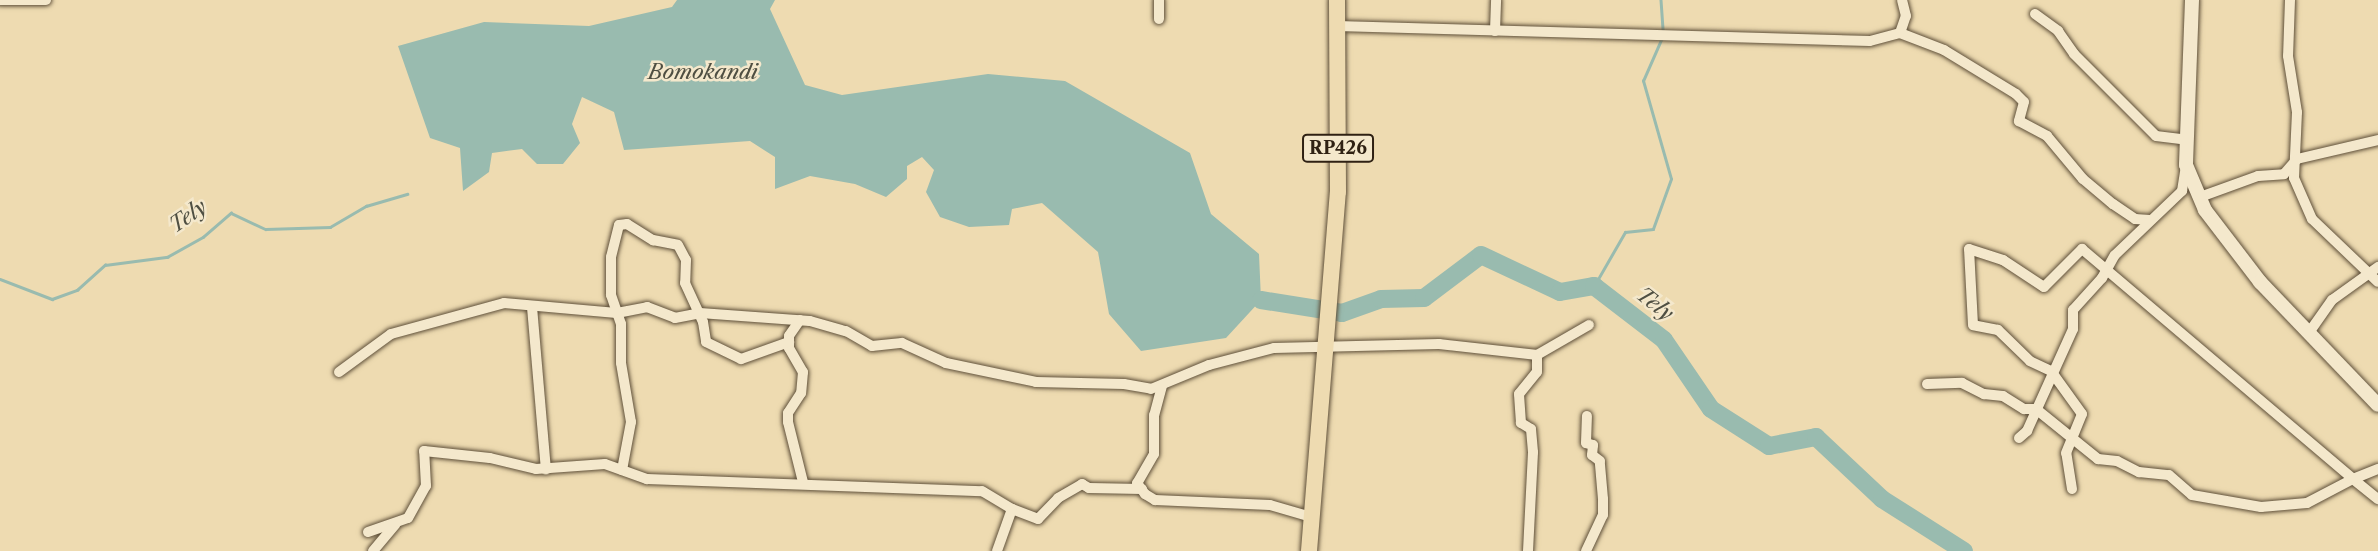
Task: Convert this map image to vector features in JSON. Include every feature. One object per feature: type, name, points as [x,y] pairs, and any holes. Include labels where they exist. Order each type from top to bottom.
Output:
[{"type":"main road","name":"RP426","points":[[1309,551],[1338,192],[1337,0]]},
{"type":"street","points":[[0,0],[46,0]]},
{"type":"street","points":[[1159,0],[1159,19]]},
{"type":"street","points":[[1495,31],[1496,0]]},
{"type":"street","points":[[1337,26],[1850,42],[1891,38],[1900,33],[1906,16],[1902,0]]},
{"type":"street","points":[[2020,438],[2028,431],[2051,370],[2073,329],[2073,310],[2150,220],[2182,191],[2186,165],[2192,0]]},
{"type":"street","points":[[2290,0],[2288,56],[2297,112],[2297,159],[2294,178],[2312,219],[2378,282]]},
{"type":"street","points":[[2035,14],[2058,31],[2074,54],[2156,136],[2187,140]]},
{"type":"street","points":[[1900,33],[1944,50],[2017,94],[2024,102],[2019,121],[2048,136],[2083,179],[2113,204],[2134,219],[2150,220]]},
{"type":"street","points":[[2200,197],[2258,176],[2284,174],[2297,159],[2378,141]]},
{"type":"street","points":[[2186,165],[2200,197],[2260,282],[2378,405]]},
{"type":"street","points":[[622,470],[631,422],[617,313],[611,295],[614,230],[627,224],[637,234],[678,245],[686,260],[685,283],[700,313],[706,342],[735,358],[789,342]]},
{"type":"street","points":[[2072,489],[2066,453],[2082,414],[2051,370],[2030,361],[1998,330],[1973,325],[1969,249],[2003,260],[2044,287],[2082,249],[2108,268],[2378,499]]},
{"type":"street","points":[[2308,334],[2332,300],[2378,267]]},
{"type":"street","points":[[339,372],[368,347],[425,322],[469,315],[504,303],[617,313],[647,307],[675,317],[700,313],[800,320],[846,331],[872,346],[902,343],[946,363],[1036,382],[1124,384],[1151,389],[1209,365],[1274,348],[1326,342],[1439,344],[1536,355],[1590,325]]},
{"type":"street","points":[[532,307],[546,468]]},
{"type":"street","points":[[800,320],[792,327],[789,342],[803,372],[801,393],[788,413],[789,438],[803,482]]},
{"type":"street","points":[[1528,551],[1533,452],[1531,429],[1521,423],[1519,394],[1537,372],[1536,355]]},
{"type":"street","points":[[1927,384],[1962,383],[1984,394],[2003,396],[2024,409],[2036,409],[2098,459],[2117,460],[2139,472],[2169,475],[2192,495],[2261,507],[2307,503],[2378,469]]},
{"type":"street","points":[[1162,386],[1154,415],[1154,454],[1138,483],[1142,489],[1155,500],[1270,505],[1311,517]]},
{"type":"street","points":[[1586,551],[1603,515],[1600,461],[1592,455],[1593,445],[1586,443],[1587,416]]},
{"type":"street","points":[[368,531],[408,519],[426,486],[424,451],[546,468],[605,464],[647,479],[803,482],[916,491],[982,491],[1012,509],[1038,519],[1058,498],[1082,484],[1089,488],[1142,489]]},
{"type":"street","points":[[997,551],[1012,509]]},
{"type":"street","points":[[373,551],[398,522]]},
{"type":"water","name":"Bomokandi","points":[[677,0],[775,0],[770,9],[805,85],[842,95],[988,74],[1065,81],[1190,153],[1211,214],[1259,254],[1261,300],[1226,338],[1141,351],[1109,314],[1098,252],[1042,203],[1012,209],[1009,225],[969,227],[940,217],[926,192],[934,170],[922,157],[907,166],[907,179],[886,197],[855,184],[810,176],[775,189],[775,157],[750,141],[624,150],[614,112],[582,97],[572,124],[580,143],[563,164],[537,164],[522,149],[492,153],[489,172],[463,191],[460,148],[430,138],[398,46],[484,22],[589,26],[672,7]]},
{"type":"waterway","points":[[1661,0],[1663,29]]},
{"type":"waterway","points":[[1594,286],[1625,232],[1653,229],[1671,179],[1643,81],[1661,40]]},
{"type":"waterway","name":"Tely","points":[[0,279],[52,299],[77,290],[105,265],[167,257],[203,237],[231,213],[266,229],[330,227],[366,206],[407,194]]},
{"type":"waterway","name":"Tely","points":[[1261,300],[1342,313],[1381,299],[1424,298],[1481,255],[1560,292],[1594,286],[1664,340],[1711,409],[1769,446],[1816,437],[1882,499],[1964,551]]}]
